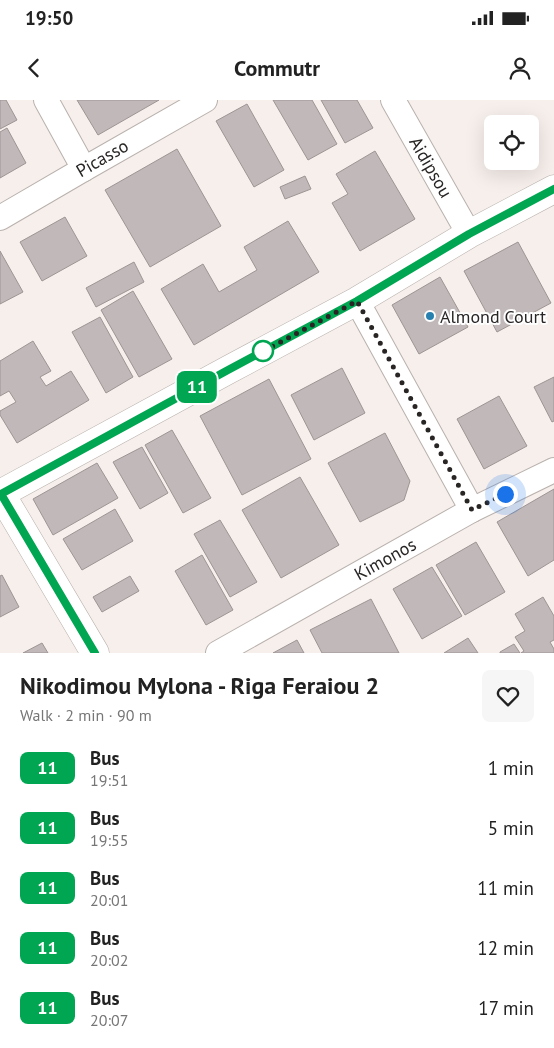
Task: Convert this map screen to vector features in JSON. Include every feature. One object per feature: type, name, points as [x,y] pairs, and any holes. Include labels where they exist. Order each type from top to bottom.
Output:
[{"type":"street","points":[[46,100],[84,168]]},
{"type":"street","name":"Picasso","points":[[0,218],[205,100]]},
{"type":"street","name":"Aidipsou","points":[[393,100],[469,234]]},
{"type":"street","points":[[95,653],[0,493],[357,301],[469,234],[554,189]]},
{"type":"street","points":[[357,301],[472,510]]},
{"type":"street","name":"Kimonos","points":[[218,653],[472,510],[554,470]]},
{"type":"building","points":[[0,100],[6,100],[17,120],[0,129]]},
{"type":"building","points":[[77,100],[159,100],[98,135]]},
{"type":"building","points":[[273,100],[312,100],[337,144],[308,160]]},
{"type":"building","points":[[321,100],[357,100],[373,128],[345,143]]},
{"type":"building","points":[[247,104],[284,170],[254,187],[216,121]]},
{"type":"building","points":[[7,128],[26,163],[0,178],[0,132]]},
{"type":"building","points":[[177,149],[221,226],[150,267],[105,190]]},
{"type":"building","points":[[375,151],[415,219],[360,251],[332,203],[348,194],[336,174]]},
{"type":"building","points":[[305,176],[311,189],[285,199],[280,187]]},
{"type":"building","points":[[65,217],[87,256],[42,281],[20,242]]},
{"type":"building","points":[[288,221],[319,272],[194,345],[161,289],[203,264],[219,292],[257,270],[244,247]]},
{"type":"building","points":[[518,242],[551,303],[497,332],[464,271]]},
{"type":"building","points":[[0,251],[23,292],[0,304]]},
{"type":"building","points":[[134,262],[144,282],[96,307],[86,288]]},
{"type":"building","name":"Almond Court","points":[[440,277],[468,327],[419,354],[392,305]]},
{"type":"building","points":[[133,291],[172,359],[139,377],[101,310]]},
{"type":"building","points":[[100,317],[133,377],[106,393],[72,332]]},
{"type":"building","points":[[33,341],[51,371],[40,377],[46,386],[71,371],[89,400],[17,443],[0,415],[0,411],[16,402],[9,391],[0,396],[0,361]]},
{"type":"building","points":[[342,368],[365,413],[314,440],[291,395]]},
{"type":"building","points":[[554,377],[554,421],[552,422],[534,387]]},
{"type":"building","points":[[269,379],[311,459],[242,495],[200,416]]},
{"type":"building","points":[[499,396],[527,446],[484,469],[457,419]]},
{"type":"building","points":[[172,430],[211,498],[183,513],[145,445]]},
{"type":"building","points":[[385,433],[410,481],[404,500],[360,522],[328,463]]},
{"type":"building","points":[[142,447],[168,493],[140,509],[113,462]]},
{"type":"building","points":[[97,463],[118,498],[53,535],[33,499]]},
{"type":"building","points":[[300,477],[339,545],[281,578],[242,510]]},
{"type":"building","points":[[554,489],[554,560],[528,576],[497,522]]},
{"type":"building","points":[[115,509],[133,541],[82,570],[63,539]]},
{"type":"building","points":[[220,520],[257,582],[230,597],[194,534]]},
{"type":"building","points":[[476,542],[505,592],[465,615],[436,565]]},
{"type":"building","points":[[202,555],[233,610],[206,625],[175,571]]},
{"type":"building","points":[[432,567],[462,616],[422,639],[393,589]]},
{"type":"building","points":[[2,575],[19,607],[0,617],[0,576]]},
{"type":"building","points":[[130,576],[139,591],[102,612],[93,597]]},
{"type":"building","points":[[543,597],[554,616],[554,640],[550,642],[554,653],[521,653],[524,651],[515,637],[525,631],[515,614]]},
{"type":"building","points":[[371,599],[399,653],[322,653],[310,630]]},
{"type":"building","points":[[468,638],[478,653],[444,653]]},
{"type":"building","points":[[297,640],[304,653],[273,653]]},
{"type":"building","points":[[42,643],[48,653],[23,653]]},
{"type":"building","points":[[514,644],[520,653],[500,653],[500,652]]},
{"type":"bus line","name":"11","points":[[95,653],[1,494],[357,301],[469,234],[554,189]]},
{"type":"place","name":"Almond Court","points":[[430,316]]},
{"type":"route","points":[[263,351],[260,353],[357,301],[472,510],[505,494]]}]
